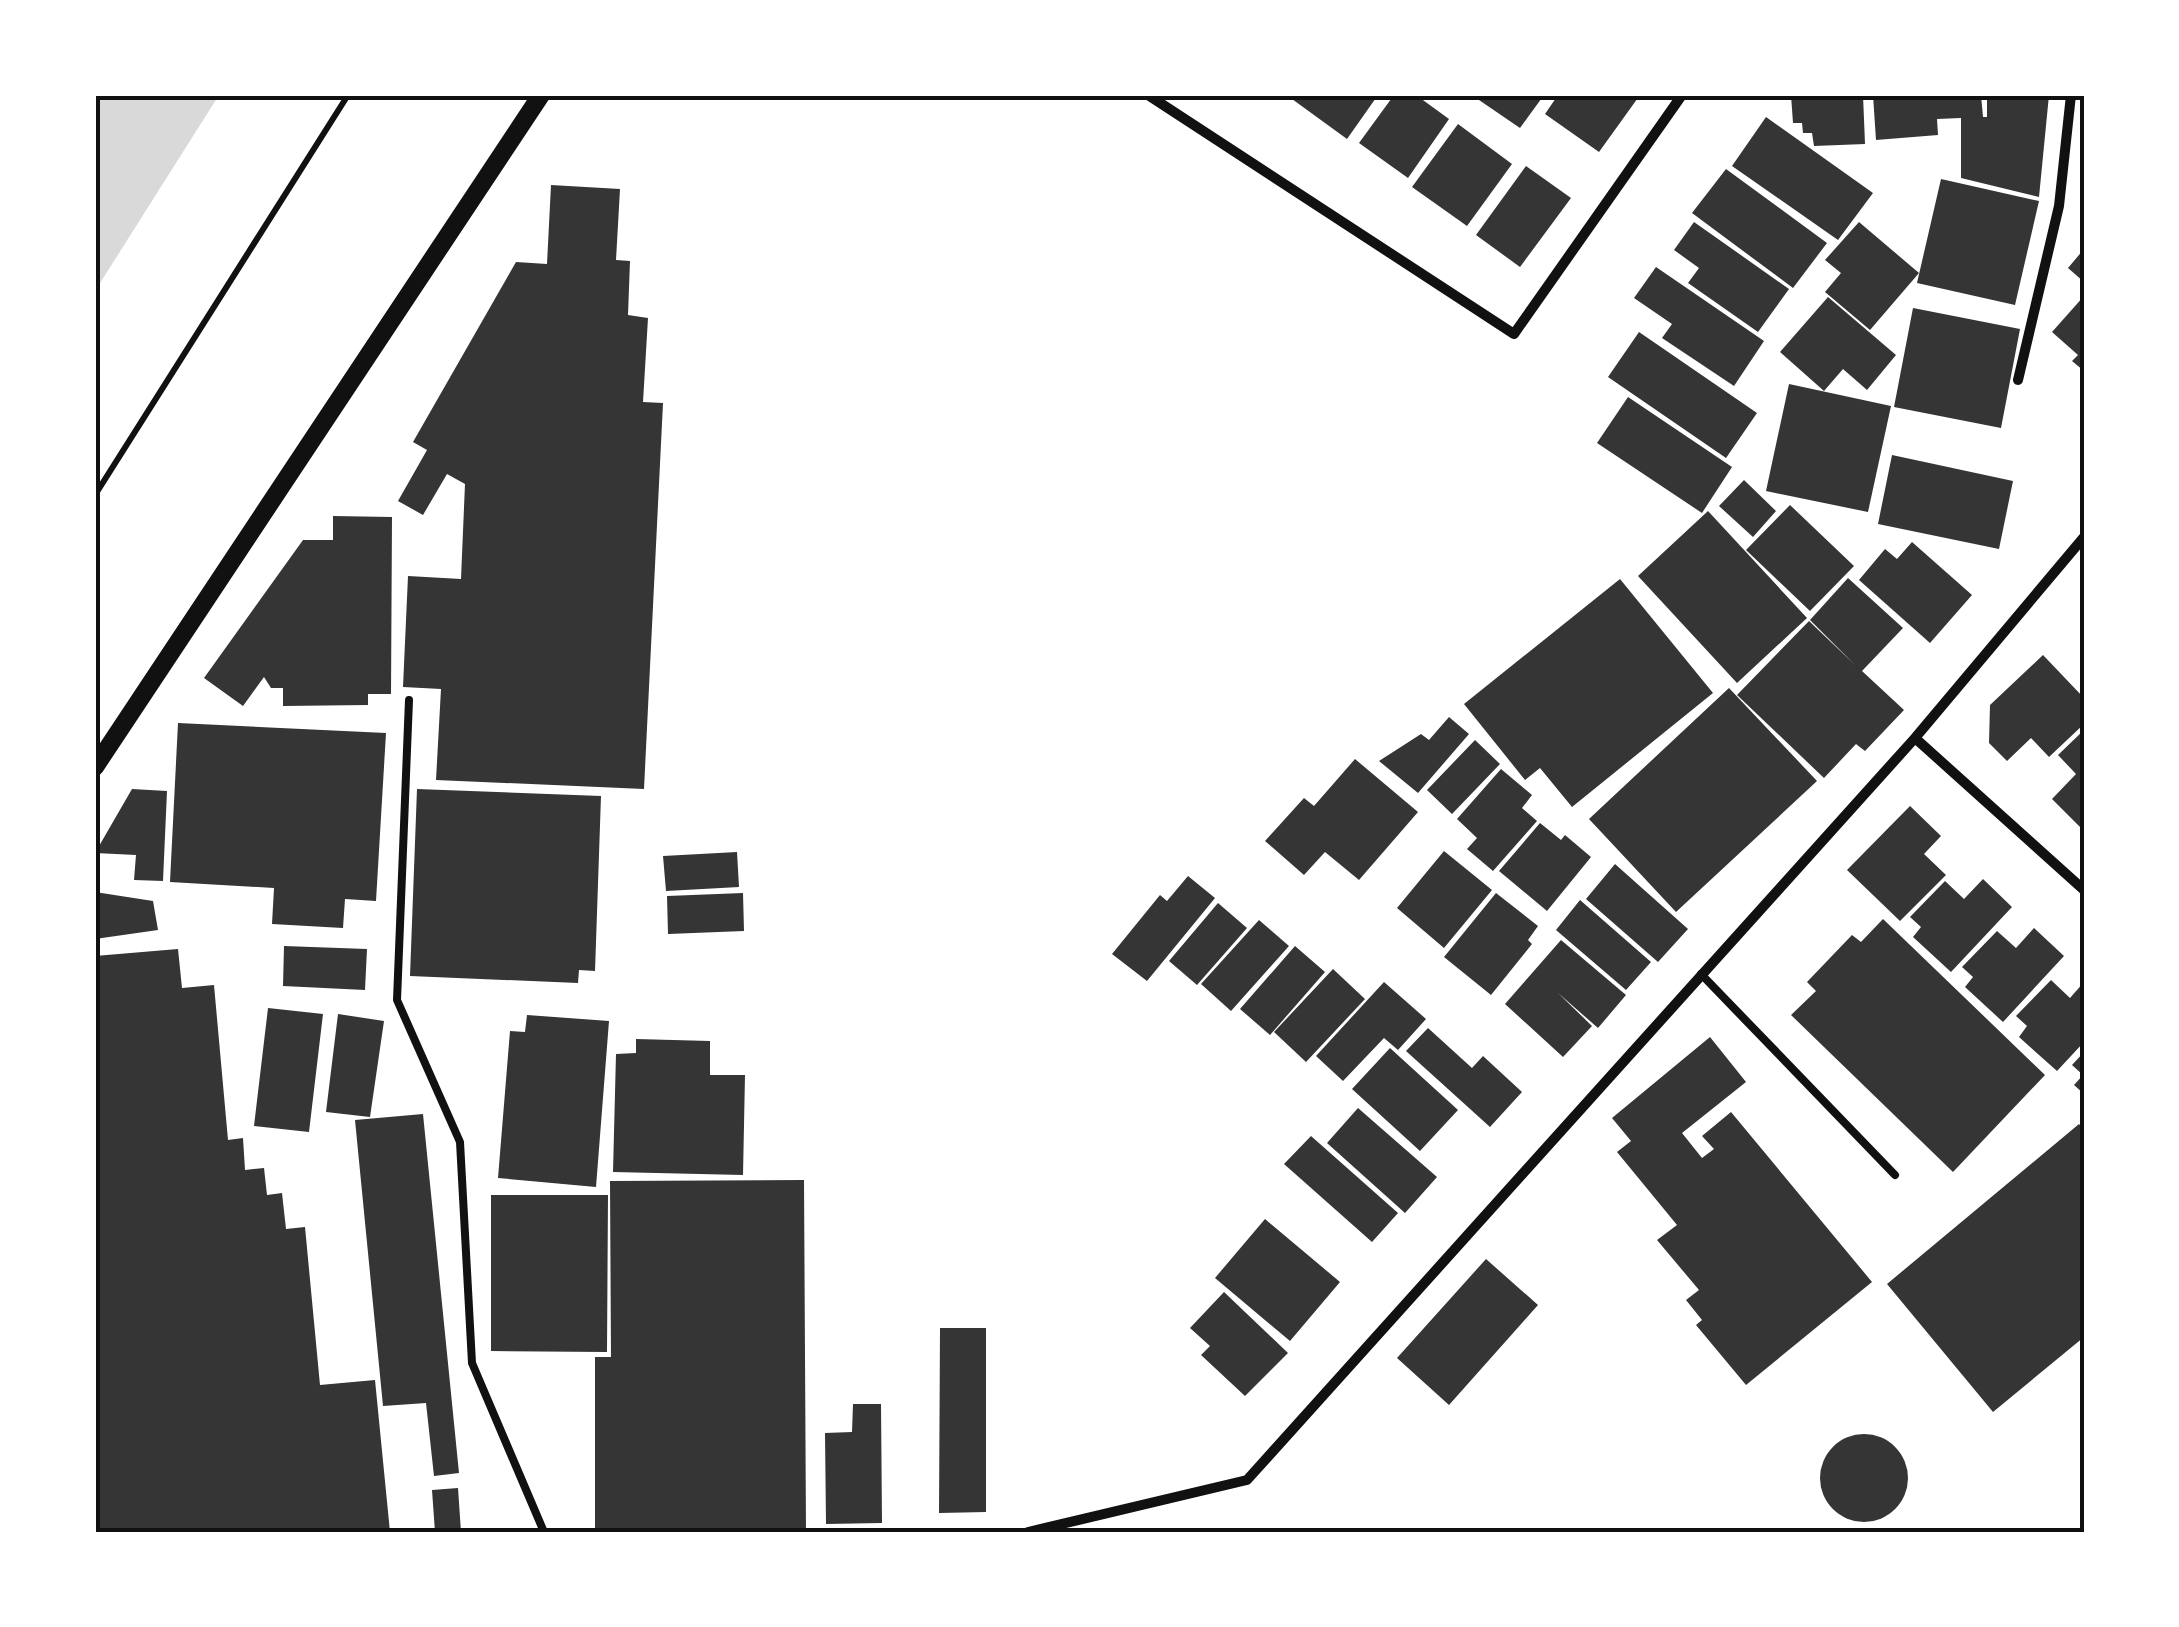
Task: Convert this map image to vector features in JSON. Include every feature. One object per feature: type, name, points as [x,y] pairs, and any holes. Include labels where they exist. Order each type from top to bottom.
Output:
[{"type":"street","points":[[95,768],[541,95]]},
{"type":"street","points":[[1148,95],[1514,334],[1682,95]]},
{"type":"street","points":[[2018,380],[2059,206],[2071,95]]},
{"type":"street","points":[[1028,1532],[1247,1480],[1914,738],[2084,536]]},
{"type":"street","points":[[1914,738],[2084,890]]},
{"type":"lane","points":[[409,700],[398,1000],[460,1142],[472,1363],[544,1532]]},
{"type":"lane","points":[[1701,974],[1895,1175]]},
{"type":"path","points":[[95,495],[348,95]]},
{"type":"shaded area","points":[[95,95],[219,95],[95,291]]},
{"type":"building","points":[[1295,95],[1378,95],[1347,139],[1292,99]]},
{"type":"building","points":[[1394,95],[1416,95],[1449,119],[1408,178],[1359,143]]},
{"type":"building","points":[[1482,95],[1544,95],[1520,128],[1479,100]]},
{"type":"building","points":[[1558,95],[1640,95],[1599,152],[1545,114]]},
{"type":"building","points":[[1791,95],[1863,95],[1865,144],[1814,146],[1812,133],[1803,133],[1802,123],[1793,123]]},
{"type":"building","points":[[1873,95],[1981,95],[1983,117],[1987,117],[1987,95],[2049,95],[2039,197],[1961,178],[1961,118],[1937,119],[1938,135],[1876,140]]},
{"type":"building","points":[[1766,117],[1873,193],[1838,240],[1732,166]]},
{"type":"building","points":[[1458,124],[1512,164],[1467,226],[1412,187]]},
{"type":"building","points":[[1526,166],[1571,198],[1520,267],[1476,235]]},
{"type":"building","points":[[1726,169],[1827,243],[1793,288],[1692,213]]},
{"type":"building","points":[[1941,179],[2039,201],[2015,305],[1917,283]]},
{"type":"building","points":[[551,185],[620,189],[616,260],[630,261],[628,315],[648,318],[643,402],[663,403],[644,789],[436,780],[441,689],[403,687],[408,576],[461,579],[465,484],[447,474],[423,515],[398,501],[427,450],[413,442],[516,262],[547,264]]},
{"type":"building","points":[[1694,222],[1789,289],[1758,332],[1688,283],[1699,268],[1674,250]]},
{"type":"building","points":[[1859,222],[1919,273],[1870,330],[1825,292],[1841,273],[1825,260]]},
{"type":"building","points":[[2084,249],[2084,282],[2068,268]]},
{"type":"building","points":[[1656,267],[1764,341],[1734,386],[1662,338],[1672,324],[1634,298]]},
{"type":"building","points":[[2084,296],[2084,371],[2072,361],[2078,355],[2052,332]]},
{"type":"building","points":[[1828,297],[1896,355],[1867,390],[1843,369],[1824,391],[1780,352]]},
{"type":"building","points":[[1913,308],[2020,329],[2001,428],[1894,407]]},
{"type":"building","points":[[1639,332],[1757,413],[1726,458],[1608,377]]},
{"type":"building","points":[[1789,384],[1891,406],[1868,512],[1766,491]]},
{"type":"building","points":[[1628,397],[1732,467],[1702,513],[1597,443]]},
{"type":"building","points":[[1892,455],[2013,481],[1999,549],[1878,524]]},
{"type":"building","points":[[1744,480],[1776,511],[1753,537],[1719,506]]},
{"type":"building","points":[[1790,505],[1854,566],[1810,611],[1746,550]]},
{"type":"building","points":[[1708,511],[1807,618],[1737,683],[1638,576]]},
{"type":"building","points":[[333,516],[392,517],[391,694],[368,694],[368,705],[283,706],[283,688],[271,688],[264,677],[243,706],[204,678],[303,540],[333,540]]},
{"type":"building","points":[[1912,542],[1972,595],[1930,643],[1859,580],[1885,549],[1897,559]]},
{"type":"building","points":[[1848,578],[1903,628],[1862,671],[1904,710],[1865,751],[1856,744],[1824,778],[1737,695],[1809,621],[1855,665],[1810,620]]},
{"type":"building","points":[[1620,579],[1713,693],[1572,807],[1540,768],[1525,780],[1464,704]]},
{"type":"building","points":[[2043,655],[2084,698],[2084,724],[2049,757],[2031,738],[2007,761],[1989,743],[1990,705]]},
{"type":"building","points":[[1729,688],[1817,781],[1676,912],[1589,819]]},
{"type":"building","points":[[1449,717],[1469,734],[1418,793],[1379,761],[1421,734],[1429,740]]},
{"type":"building","points":[[178,723],[386,733],[376,901],[345,899],[343,928],[272,924],[274,888],[170,882]]},
{"type":"building","points":[[2084,730],[2084,824],[2080,827],[2052,799],[2076,774],[2058,755]]},
{"type":"building","points":[[1475,740],[1500,764],[1452,814],[1427,790]]},
{"type":"building","points":[[1355,759],[1418,812],[1359,880],[1325,852],[1304,875],[1265,841],[1304,798],[1314,806]]},
{"type":"building","points":[[1501,769],[1532,795],[1522,808],[1537,821],[1493,871],[1467,849],[1477,838],[1457,819]]},
{"type":"building","points":[[132,789],[167,791],[163,881],[134,880],[136,855],[95,853]]},
{"type":"building","points":[[417,789],[601,796],[595,971],[579,970],[578,983],[410,976]]},
{"type":"building","points":[[1910,806],[1941,836],[1924,854],[1946,875],[1900,921],[1847,870]]},
{"type":"building","points":[[1540,823],[1561,840],[1565,835],[1591,857],[1547,911],[1499,871]]},
{"type":"building","points":[[1444,851],[1492,890],[1444,948],[1397,908]]},
{"type":"building","points":[[737,852],[739,887],[666,891],[663,856]]},
{"type":"building","points":[[1615,864],[1688,929],[1658,962],[1586,899]]},
{"type":"building","points":[[1188,876],[1215,898],[1147,981],[1112,954],[1160,895],[1167,901]]},
{"type":"building","points":[[1983,879],[2012,907],[1951,972],[1913,937],[1921,927],[1910,917],[1945,881],[1964,899]]},
{"type":"building","points":[[95,892],[153,901],[158,930],[95,939]]},
{"type":"building","points":[[743,893],[744,931],[668,934],[667,896]]},
{"type":"building","points":[[1496,893],[1538,926],[1528,940],[1532,944],[1491,995],[1444,957]]},
{"type":"building","points":[[1580,900],[1651,962],[1626,990],[1556,930]]},
{"type":"building","points":[[1218,903],[1247,928],[1197,985],[1169,961]]},
{"type":"building","points":[[1883,919],[2045,1075],[1953,1172],[1791,1015],[1816,991],[1807,982],[1852,935],[1861,942]]},
{"type":"building","points":[[1259,920],[1289,946],[1231,1011],[1201,984]]},
{"type":"building","points":[[2034,928],[2064,956],[2003,1022],[1965,987],[1973,977],[1962,967],[1997,931],[2016,948]]},
{"type":"building","points":[[1561,940],[1626,995],[1598,1028],[1558,993],[1592,1026],[1563,1057],[1505,1004]]},
{"type":"building","points":[[284,946],[367,949],[365,990],[283,986]]},
{"type":"building","points":[[1295,946],[1325,972],[1270,1035],[1240,1009]]},
{"type":"building","points":[[178,949],[182,988],[214,985],[228,1140],[243,1138],[245,1170],[264,1168],[267,1195],[282,1193],[286,1229],[305,1227],[320,1385],[375,1380],[390,1532],[95,1532],[95,956]]},
{"type":"building","points":[[1333,969],[1365,999],[1306,1062],[1274,1032]]},
{"type":"building","points":[[2051,980],[2070,998],[2084,982],[2084,1042],[2057,1071],[2019,1037],[2027,1026],[2016,1016]]},
{"type":"building","points":[[1384,982],[1426,1019],[1398,1050],[1384,1038],[1343,1081],[1316,1056]]},
{"type":"building","points":[[268,1008],[323,1014],[309,1132],[254,1126]]},
{"type":"building","points":[[338,1014],[384,1021],[370,1117],[326,1112]]},
{"type":"building","points":[[527,1015],[609,1021],[596,1187],[498,1178],[510,1031],[525,1032]]},
{"type":"building","points":[[1428,1028],[1472,1068],[1483,1056],[1522,1092],[1490,1127],[1406,1051]]},
{"type":"building","points":[[1710,1037],[1746,1082],[1682,1133],[1702,1158],[1714,1149],[1702,1136],[1731,1112],[1872,1282],[1746,1385],[1696,1325],[1702,1320],[1686,1300],[1699,1290],[1657,1240],[1677,1225],[1617,1152],[1631,1141],[1612,1118]]},
{"type":"building","points":[[636,1039],[710,1041],[710,1075],[745,1075],[743,1175],[613,1172],[616,1054],[636,1053]]},
{"type":"building","points":[[1390,1048],[1458,1110],[1420,1151],[1352,1089]]},
{"type":"building","points":[[2084,1052],[2084,1094],[2074,1085],[2083,1075],[2072,1065]]},
{"type":"building","points":[[1358,1108],[1437,1177],[1405,1213],[1327,1143]]},
{"type":"building","points":[[423,1114],[459,1473],[434,1476],[426,1403],[383,1406],[355,1120]]},
{"type":"building","points":[[2079,1124],[2084,1130],[2084,1337],[1993,1412],[1887,1284]]},
{"type":"building","points":[[1311,1136],[1398,1213],[1372,1242],[1284,1164]]},
{"type":"building","points":[[804,1180],[806,1532],[595,1532],[595,1357],[611,1357],[610,1181]]},
{"type":"building","points":[[491,1195],[608,1195],[607,1352],[491,1351]]},
{"type":"building","points":[[1265,1219],[1340,1282],[1290,1341],[1215,1278]]},
{"type":"building","points":[[1486,1259],[1538,1305],[1449,1405],[1397,1358]]},
{"type":"building","points":[[1224,1292],[1288,1353],[1245,1396],[1201,1355],[1210,1346],[1190,1328]]},
{"type":"building","points":[[940,1328],[986,1328],[986,1512],[939,1513]]},
{"type":"building","points":[[853,1404],[881,1404],[882,1523],[826,1524],[825,1433],[852,1432]]},
{"type":"building","points":[[1864,1434],[1889,1441],[1901,1453],[1908,1478],[1901,1503],[1889,1515],[1864,1522],[1839,1515],[1827,1503],[1820,1478],[1827,1453],[1839,1441]]},
{"type":"building","points":[[458,1488],[461,1532],[435,1532],[432,1490]]}]
